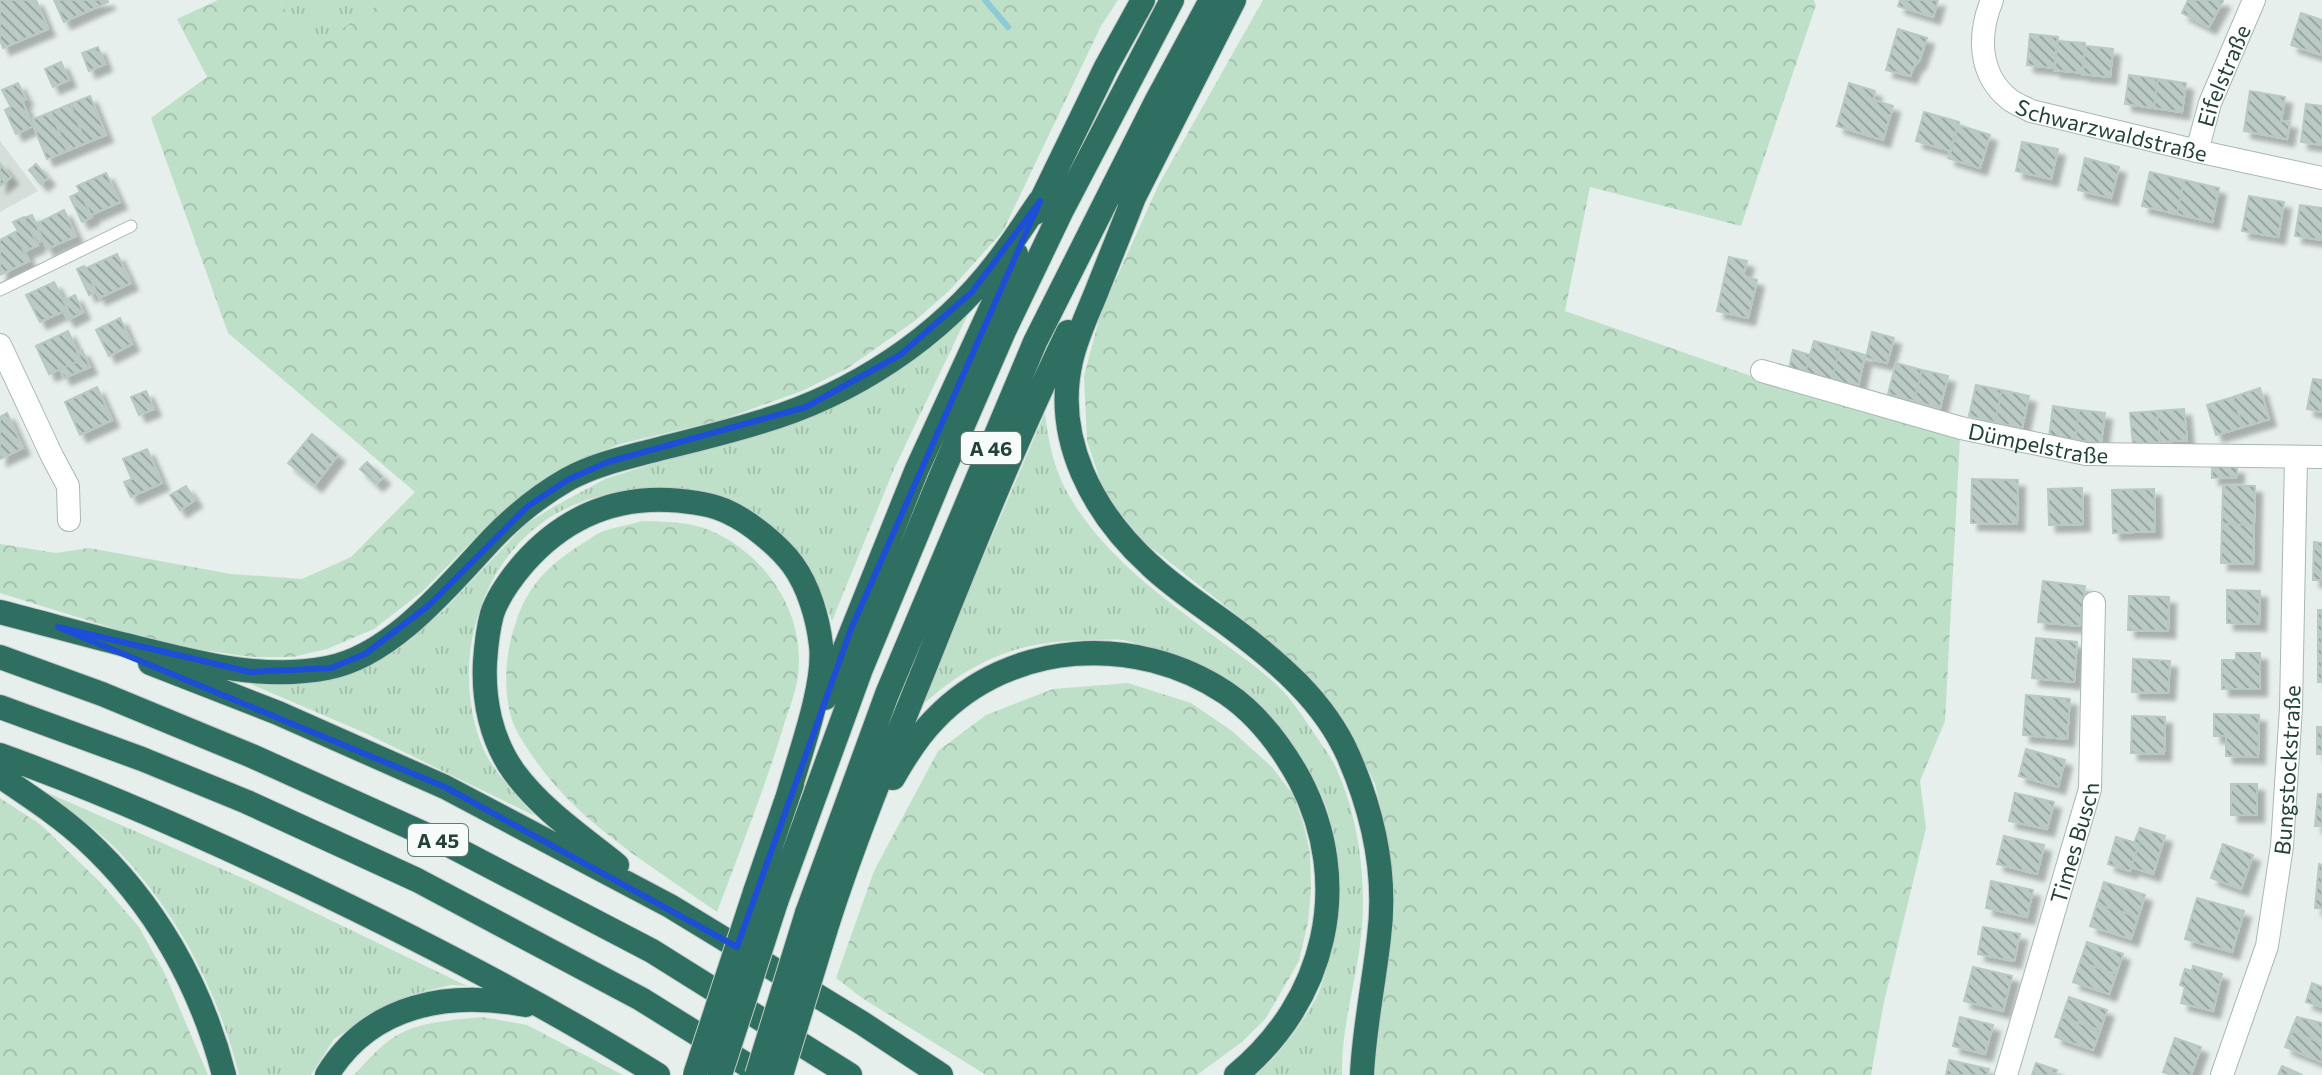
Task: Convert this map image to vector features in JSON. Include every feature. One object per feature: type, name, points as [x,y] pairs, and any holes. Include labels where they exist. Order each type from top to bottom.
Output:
[{"type":"highway","points":[[787,799],[851,629],[917,469],[1040,201],[1143,0]]},
{"type":"highway","name":"A 46","points":[[720,1075],[766,897],[972,404],[1061,212],[1172,0]]},
{"type":"highway","name":"A 46","points":[[757,1075],[818,917],[887,694],[1035,342],[1211,0]]},
{"type":"highway","points":[[849,857],[969,555],[1047,376],[1234,0]]},
{"type":"highway","points":[[1136,192],[1071,361],[1066,394],[1075,456],[1086,485],[1123,537],[1150,565],[1256,645],[1297,682],[1323,714],[1347,752],[1365,800],[1381,886],[1380,935],[1364,1039],[1362,1075]]},
{"type":"highway","points":[[0,612],[168,656],[250,672],[292,674],[331,668],[365,654],[400,631],[453,583],[494,537],[528,506],[569,479],[608,462],[806,407],[900,355],[938,325],[972,292],[997,263],[1040,201]]},
{"type":"highway","points":[[670,906],[549,812],[513,770],[493,730],[484,690],[486,649],[493,613],[511,578],[538,547],[568,523],[601,509],[623,503],[657,500],[689,502],[727,511],[761,532],[793,565],[810,600],[821,647],[817,690],[787,799],[766,897],[695,1075]]},
{"type":"highway","points":[[58,627],[278,713],[445,787],[670,906],[941,1075]]},
{"type":"highway","points":[[781,1075],[818,917],[906,755],[936,718],[969,691],[1005,671],[1054,655],[1099,653],[1148,658],[1186,671],[1227,693],[1261,724],[1287,756],[1307,794],[1319,827],[1329,894],[1313,972],[1284,1025],[1256,1058],[1236,1075]]},
{"type":"highway","name":"A 45","points":[[0,657],[102,694],[252,756],[449,845],[652,951],[850,1075]]},
{"type":"highway","name":"A 45","points":[[0,707],[142,759],[247,802],[417,880],[641,999],[763,1075]]},
{"type":"highway","points":[[0,755],[142,810],[392,926],[549,1010],[658,1075]]},
{"type":"highway","points":[[0,776],[49,809],[85,839],[123,878],[164,932],[209,1023],[224,1075]]},
{"type":"highway","points":[[327,1075],[336,1060],[358,1037],[387,1019],[420,1005],[458,999],[493,999],[549,1010]]},
{"type":"street","name":"Schwarzwaldstraße","points":[[1992,0],[1983,23],[1984,63],[1997,87],[2011,100],[2031,111],[2322,178]]},
{"type":"street","name":"Eifelstraße","points":[[2197,151],[2210,103],[2254,0]]},
{"type":"street","points":[[0,345],[68,486],[69,520]]},
{"type":"street","name":"Dümpelstraße","points":[[1762,371],[1961,428],[2086,454],[2322,457]]},
{"type":"street","name":"Bungstockstraße","points":[[2222,1075],[2267,946],[2282,846],[2291,708],[2296,457]]},
{"type":"street","name":"Times Busch","points":[[2006,1075],[2090,789],[2094,603]]},
{"type":"lane","points":[[0,290],[131,226]]},
{"type":"highlighted area","points":[[1040,201],[851,629],[737,947],[445,787],[58,627],[250,672],[331,668],[365,654],[428,606],[528,506],[569,479],[608,462],[806,407],[900,355],[972,292]]},
{"type":"shaded area","points":[[0,141],[38,191],[0,212]]},
{"type":"green space","points":[[218,0],[278,0],[314,47],[386,0],[1118,0],[1101,26],[1003,231],[950,290],[916,320],[848,368],[802,391],[721,420],[620,444],[577,461],[523,495],[488,525],[423,591],[374,629],[327,649],[293,657],[252,657],[193,649],[122,631],[0,593],[0,544],[56,553],[89,548],[231,574],[302,579],[351,557],[415,492],[228,333],[151,118],[207,77],[177,19]]},
{"type":"green space","points":[[278,0],[386,0],[314,48]]},
{"type":"green space","points":[[1263,0],[1814,0],[1816,5],[1741,226],[1590,187],[1565,311],[1757,378],[1960,438],[1945,721],[1920,781],[1926,828],[1884,1002],[1871,1075],[1375,1075],[1393,893],[1387,834],[1375,784],[1346,723],[1308,676],[1247,623],[1144,542],[1102,486],[1087,441],[1084,376],[1101,312],[1159,184]]},
{"type":"green space","points":[[970,310],[894,469],[832,621],[815,578],[799,557],[703,493],[658,488],[605,495],[557,513],[522,540],[502,564],[487,591],[476,621],[470,651],[469,682],[473,713],[486,754],[505,782],[535,816],[365,733],[248,683],[297,683],[393,650],[443,611],[526,524],[553,507],[605,479],[684,454],[754,437],[842,402],[874,386],[923,353]]},
{"type":"green space","points":[[1045,413],[1050,446],[1061,479],[1085,520],[1118,558],[1155,591],[1282,690],[1335,766],[1356,830],[1363,895],[1361,937],[1344,1040],[1342,1075],[1255,1075],[1290,1038],[1321,987],[1335,919],[1338,872],[1331,825],[1317,784],[1279,727],[1249,696],[1215,673],[1176,655],[1123,640],[1087,640],[1042,644],[998,656],[955,679],[918,709]]},
{"type":"green space","points":[[642,521],[693,525],[729,540],[748,554],[778,588],[795,629],[799,652],[794,695],[717,912],[640,859],[568,799],[529,751],[510,713],[506,678],[510,644],[521,609],[533,587],[558,561],[596,535]]},
{"type":"green space","points":[[1128,683],[1191,703],[1232,731],[1272,767],[1294,796],[1310,853],[1308,922],[1299,961],[1266,1018],[1242,1042],[1197,1075],[986,1075],[862,998],[836,978],[874,871],[938,751],[986,715],[1053,689]]},
{"type":"green space","points":[[41,790],[247,880],[467,986],[451,985],[413,994],[384,1007],[334,1039],[311,1075],[239,1075],[208,986],[162,904],[113,846]]},
{"type":"green space","points":[[0,798],[41,825],[101,883],[139,927],[165,974],[208,1075],[0,1075]]},
{"type":"green space","points":[[482,1017],[527,1025],[623,1075],[354,1075],[382,1046],[401,1033],[430,1023]]},
{"type":"building","points":[[0,0],[36,0],[48,29],[3,48],[0,40]]},
{"type":"building","points":[[54,0],[107,0],[108,2],[64,22]]},
{"type":"building","points":[[1900,0],[1938,0],[1933,17],[1898,6]]},
{"type":"building","points":[[2188,0],[2223,1],[2209,27],[2182,13]]},
{"type":"building","points":[[2301,13],[2322,20],[2321,55],[2291,45]]},
{"type":"building","points":[[1898,29],[1927,38],[1910,76],[1886,70]]},
{"type":"building","points":[[2030,34],[2058,37],[2055,68],[2027,65]]},
{"type":"building","points":[[2057,41],[2085,43],[2083,73],[2054,70]]},
{"type":"building","points":[[2085,46],[2113,49],[2110,77],[2082,74]]},
{"type":"building","points":[[98,47],[105,64],[89,71],[82,53]]},
{"type":"building","points":[[61,62],[69,80],[53,87],[45,69]]},
{"type":"building","points":[[2129,75],[2158,79],[2154,108],[2125,104]]},
{"type":"building","points":[[2158,79],[2186,83],[2182,112],[2154,108]]},
{"type":"building","points":[[18,83],[33,126],[16,134],[5,110],[11,107],[2,90]]},
{"type":"building","points":[[1849,83],[1875,91],[1873,100],[1893,106],[1883,140],[1837,126]]},
{"type":"building","points":[[2250,91],[2285,97],[2281,121],[2290,122],[2287,139],[2244,131]]},
{"type":"building","points":[[90,96],[106,135],[86,143],[70,104]]},
{"type":"building","points":[[70,104],[86,143],[67,151],[51,112]]},
{"type":"building","points":[[2306,104],[2322,106],[2322,145],[2301,142]]},
{"type":"building","points":[[51,112],[67,151],[47,159],[31,120]]},
{"type":"building","points":[[1924,112],[1959,122],[1951,151],[1916,141]]},
{"type":"building","points":[[1958,125],[1990,135],[1980,168],[1948,158]]},
{"type":"building","points":[[2022,142],[2058,149],[2051,179],[2016,171]]},
{"type":"building","points":[[2085,158],[2119,167],[2111,198],[2078,190]]},
{"type":"building","points":[[0,163],[11,177],[0,186]]},
{"type":"building","points":[[36,164],[48,178],[41,184],[29,170]]},
{"type":"building","points":[[2150,172],[2184,180],[2177,214],[2142,206]]},
{"type":"building","points":[[106,173],[120,202],[91,215],[77,186]]},
{"type":"building","points":[[2184,180],[2219,188],[2212,222],[2177,214]]},
{"type":"building","points":[[80,192],[92,217],[82,222],[70,197]]},
{"type":"building","points":[[2249,196],[2284,202],[2278,237],[2242,231]]},
{"type":"building","points":[[2300,205],[2322,208],[2322,240],[2295,236]]},
{"type":"building","points":[[64,210],[76,236],[47,249],[36,224]]},
{"type":"building","points":[[32,215],[43,240],[37,243],[24,218]]},
{"type":"building","points":[[24,217],[38,245],[24,252],[13,222]]},
{"type":"building","points":[[15,232],[29,261],[0,275],[0,240]]},
{"type":"building","points":[[117,254],[131,283],[99,298],[86,268]]},
{"type":"building","points":[[1729,257],[1747,261],[1743,276],[1757,280],[1748,318],[1717,311]]},
{"type":"building","points":[[84,266],[96,291],[89,295],[77,269]]},
{"type":"building","points":[[54,282],[68,309],[40,322],[26,295]]},
{"type":"building","points":[[75,295],[83,312],[68,320],[63,311],[68,309],[63,301]]},
{"type":"building","points":[[120,318],[132,344],[109,356],[96,330]]},
{"type":"building","points":[[68,331],[81,360],[49,374],[36,346]]},
{"type":"building","points":[[1872,332],[1894,338],[1887,363],[1866,358]]},
{"type":"building","points":[[1814,341],[1840,348],[1832,380],[1805,373]]},
{"type":"building","points":[[1840,348],[1865,355],[1858,386],[1832,380]]},
{"type":"building","points":[[82,350],[90,367],[64,378],[60,369],[81,360],[77,352]]},
{"type":"building","points":[[1793,350],[1810,355],[1805,373],[1789,369]]},
{"type":"building","points":[[1896,363],[1922,370],[1914,401],[1888,394]]},
{"type":"building","points":[[1922,370],[1948,376],[1940,408],[1914,401]]},
{"type":"building","points":[[2313,379],[2322,380],[2322,412],[2307,409]]},
{"type":"building","points":[[1976,385],[2002,390],[1995,422],[1969,416]]},
{"type":"building","points":[[97,387],[112,420],[80,435],[65,402]]},
{"type":"building","points":[[2260,388],[2269,419],[2243,427],[2233,397]]},
{"type":"building","points":[[2002,390],[2029,396],[2022,428],[1995,422]]},
{"type":"building","points":[[146,391],[154,409],[139,415],[131,397]]},
{"type":"building","points":[[2233,397],[2243,427],[2216,435],[2207,405]]},
{"type":"building","points":[[2053,406],[2079,410],[2075,440],[2049,437]]},
{"type":"building","points":[[2184,409],[2187,440],[2160,442],[2157,411]]},
{"type":"building","points":[[2079,410],[2105,413],[2101,443],[2075,440]]},
{"type":"building","points":[[2157,411],[2160,442],[2133,445],[2130,413]]},
{"type":"building","points":[[7,413],[23,448],[0,459],[0,417]]},
{"type":"building","points":[[312,434],[338,455],[315,485],[288,463]]},
{"type":"building","points":[[147,449],[162,483],[131,497],[124,482],[132,479],[123,459]]},
{"type":"building","points":[[367,462],[383,477],[376,484],[360,469]]},
{"type":"building","points":[[2212,467],[2237,467],[2237,477],[2212,478]]},
{"type":"building","points":[[1972,479],[2018,480],[2017,524],[1971,523]]},
{"type":"building","points":[[2223,485],[2255,486],[2254,525],[2222,524]]},
{"type":"building","points":[[186,486],[195,500],[180,510],[170,495]]},
{"type":"building","points":[[2082,488],[2083,524],[2049,525],[2048,489]]},
{"type":"building","points":[[2154,489],[2155,531],[2113,533],[2112,490]]},
{"type":"building","points":[[2222,524],[2254,525],[2253,564],[2221,563]]},
{"type":"building","points":[[2314,542],[2322,543],[2322,580],[2313,580]]},
{"type":"building","points":[[2043,581],[2085,586],[2080,626],[2038,622]]},
{"type":"building","points":[[2227,590],[2260,591],[2259,624],[2227,623]]},
{"type":"building","points":[[2129,596],[2169,597],[2168,631],[2128,630]]},
{"type":"building","points":[[2318,610],[2322,610],[2322,682],[2318,682]]},
{"type":"building","points":[[2036,638],[2077,642],[2074,682],[2032,678]]},
{"type":"building","points":[[2236,653],[2260,653],[2260,689],[2222,689],[2222,660],[2236,660]]},
{"type":"building","points":[[2133,659],[2170,661],[2168,693],[2132,692]]},
{"type":"building","points":[[2026,695],[2070,699],[2067,739],[2023,735]]},
{"type":"building","points":[[2214,714],[2259,715],[2258,757],[2226,756],[2226,736],[2214,736]]},
{"type":"building","points":[[2132,716],[2165,717],[2164,754],[2131,753]]},
{"type":"building","points":[[2317,727],[2322,727],[2322,754],[2317,754]]},
{"type":"building","points":[[2026,749],[2065,760],[2058,787],[2019,776]]},
{"type":"building","points":[[2231,784],[2257,784],[2257,815],[2231,815]]},
{"type":"building","points":[[2015,793],[2054,802],[2047,829],[2009,821]]},
{"type":"building","points":[[2318,794],[2322,794],[2322,826],[2315,826]]},
{"type":"building","points":[[2140,828],[2165,836],[2153,874],[2131,867],[2139,844],[2134,843]]},
{"type":"building","points":[[2004,836],[2044,845],[2037,874],[1997,864]]},
{"type":"building","points":[[2116,837],[2139,844],[2130,871],[2108,864]]},
{"type":"building","points":[[2223,844],[2253,855],[2241,889],[2211,878]]},
{"type":"building","points":[[2319,864],[2322,865],[2322,908],[2315,908]]},
{"type":"building","points":[[1991,881],[2033,890],[2027,917],[1986,908]]},
{"type":"building","points":[[2104,882],[2145,895],[2138,917],[2097,904]]},
{"type":"building","points":[[2197,898],[2244,911],[2232,952],[2185,939]]},
{"type":"building","points":[[2097,904],[2138,917],[2131,939],[2090,926]]},
{"type":"building","points":[[1983,927],[2020,934],[2014,961],[1978,954]]},
{"type":"building","points":[[2087,942],[2123,954],[2116,974],[2080,962]]},
{"type":"building","points":[[2080,962],[2116,974],[2109,994],[2073,982]]},
{"type":"building","points":[[2193,966],[2222,974],[2213,1011],[2181,1003],[2185,987],[2180,985],[2185,969],[2192,971]]},
{"type":"building","points":[[1973,967],[2012,976],[2003,1011],[1964,1001]]},
{"type":"building","points":[[2312,983],[2322,987],[2322,1007],[2306,1002]]},
{"type":"building","points":[[2069,997],[2107,1010],[2100,1030],[2062,1017]]},
{"type":"building","points":[[1960,1017],[1993,1025],[1985,1054],[1953,1046]]},
{"type":"building","points":[[2062,1017],[2100,1030],[2093,1050],[2055,1037]]},
{"type":"building","points":[[2297,1017],[2322,1023],[2322,1043],[2291,1031]]},
{"type":"building","points":[[2291,1031],[2322,1043],[2322,1062],[2285,1047]]},
{"type":"building","points":[[2175,1038],[2201,1047],[2191,1075],[2163,1072]]},
{"type":"building","points":[[1949,1060],[1989,1069],[1987,1075],[1946,1075]]},
{"type":"building","points":[[2036,1063],[2057,1070],[2055,1075],[2032,1075]]},
{"type":"building","points":[[2282,1066],[2302,1075],[2278,1075]]},
{"type":"waterway","points":[[985,0],[1008,27]]}]
